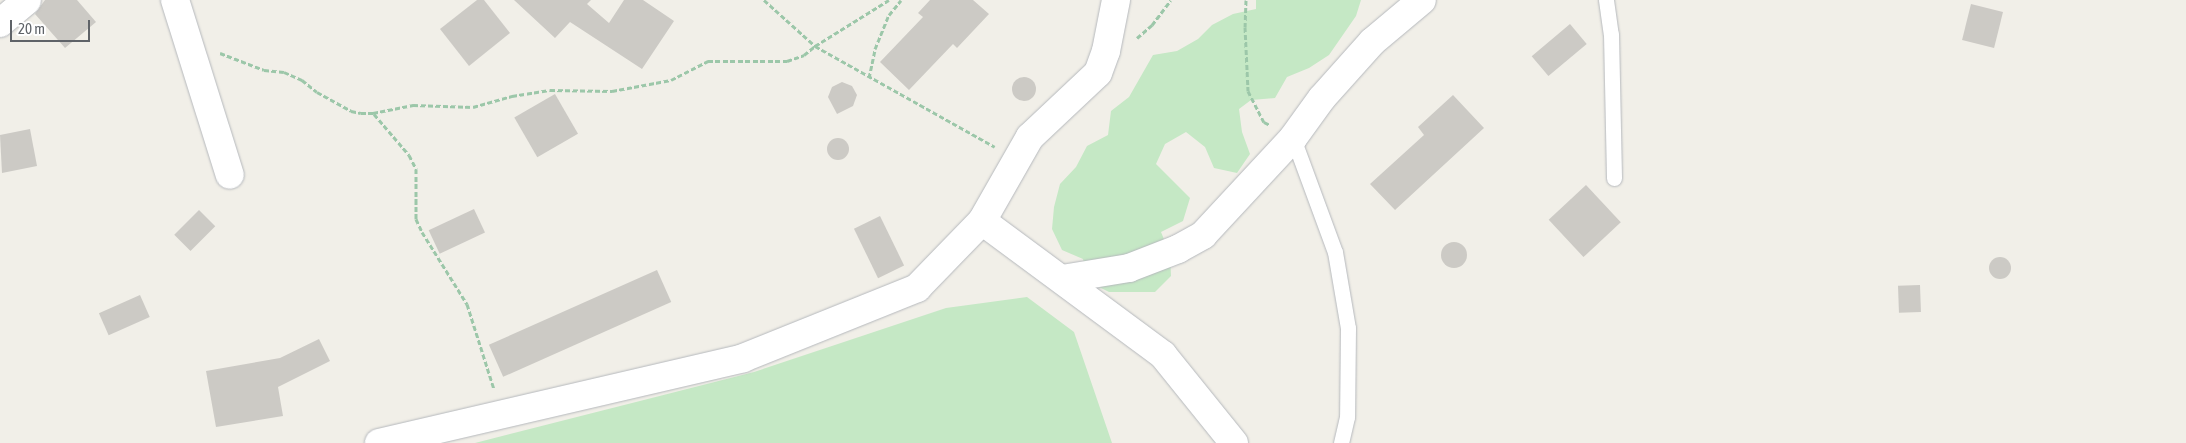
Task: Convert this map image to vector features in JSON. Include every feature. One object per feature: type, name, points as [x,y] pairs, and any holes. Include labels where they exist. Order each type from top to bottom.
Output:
[{"type":"street","points":[[0,24],[27,0]]},
{"type":"street","points":[[175,0],[230,175]]},
{"type":"street","points":[[379,443],[743,358],[916,288],[982,221],[1030,137],[1098,73],[1106,51],[1116,0]]},
{"type":"street","points":[[1062,279],[1129,268],[1178,249],[1203,235],[1293,138],[1322,98],[1372,42],[1422,0]]},
{"type":"street","points":[[982,221],[1163,355],[1234,443]]},
{"type":"lane","points":[[1606,0],[1611,34],[1614,178]]},
{"type":"lane","points":[[1293,138],[1335,252],[1348,328],[1347,417],[1341,443]]},
{"type":"path","points":[[764,0],[815,46],[869,78],[1017,159]]},
{"type":"path","points":[[188,45],[208,48],[264,70],[284,72],[302,80],[317,92],[351,111],[373,113],[413,105],[473,107],[512,96],[550,90],[612,91],[671,80],[708,61],[787,61],[804,55],[815,46],[889,0]]},
{"type":"path","points":[[869,78],[875,49],[889,15],[901,0]]},
{"type":"path","points":[[1246,0],[1245,27],[1248,92],[1264,122],[1293,138]]},
{"type":"path","points":[[373,113],[409,155],[416,169],[416,219],[422,232],[467,304],[502,414]]},
{"type":"green space","points":[[1256,0],[1361,0],[1356,16],[1329,55],[1309,68],[1287,77],[1275,98],[1251,100],[1239,109],[1242,132],[1250,154],[1237,173],[1214,168],[1205,147],[1186,132],[1165,144],[1156,164],[1190,198],[1183,221],[1161,232],[1170,254],[1171,276],[1155,292],[1109,292],[1089,282],[1083,259],[1062,250],[1052,229],[1054,207],[1060,184],[1076,167],[1087,146],[1108,135],[1111,111],[1129,97],[1153,55],[1177,51],[1198,39],[1212,25],[1233,14],[1256,9]]},
{"type":"green space","points":[[1027,297],[1074,332],[1112,443],[475,443],[754,372],[946,308]]},
{"type":"building","points":[[45,0],[77,0],[96,22],[65,48],[35,14]]},
{"type":"building","points":[[477,0],[484,0],[510,33],[469,66],[440,29]]},
{"type":"building","points":[[514,0],[591,0],[587,4],[609,23],[624,0],[643,0],[674,21],[642,69],[570,22],[555,38]]},
{"type":"building","points":[[930,0],[973,0],[989,14],[957,48],[953,44],[909,90],[880,62],[923,17],[918,13]]},
{"type":"building","points":[[1971,4],[2003,12],[1994,48],[1962,40]]},
{"type":"building","points":[[1570,24],[1587,44],[1548,76],[1532,56]]},
{"type":"building","points":[[1024,77],[1032,81],[1036,89],[1032,97],[1024,101],[1016,97],[1012,89],[1016,81]]},
{"type":"building","points":[[842,82],[852,86],[857,95],[853,106],[837,114],[828,97],[832,87]]},
{"type":"building","points":[[555,94],[578,134],[537,157],[514,118]]},
{"type":"building","points":[[1453,95],[1484,128],[1395,210],[1370,184],[1424,135],[1418,127]]},
{"type":"building","points":[[30,129],[37,166],[2,173],[0,135]]},
{"type":"building","points":[[834,138],[842,138],[849,145],[849,153],[842,160],[834,160],[827,153],[827,145]]},
{"type":"building","points":[[1586,185],[1621,222],[1583,257],[1549,220]]},
{"type":"building","points":[[474,209],[485,233],[440,254],[429,230]]},
{"type":"building","points":[[199,210],[215,226],[191,251],[174,235]]},
{"type":"building","points":[[880,216],[904,265],[878,278],[854,229]]},
{"type":"building","points":[[1454,242],[1463,246],[1467,255],[1463,264],[1454,268],[1445,264],[1441,255],[1445,246]]},
{"type":"building","points":[[2000,257],[2008,260],[2011,268],[2008,276],[2000,279],[1992,276],[1989,268],[1992,260]]},
{"type":"building","points":[[657,270],[671,302],[503,377],[489,345]]},
{"type":"building","points":[[1920,285],[1921,312],[1899,313],[1898,286]]},
{"type":"building","points":[[140,295],[150,317],[109,335],[99,313]]},
{"type":"building","points":[[319,339],[330,361],[278,387],[283,416],[216,427],[206,371],[280,358]]}]
